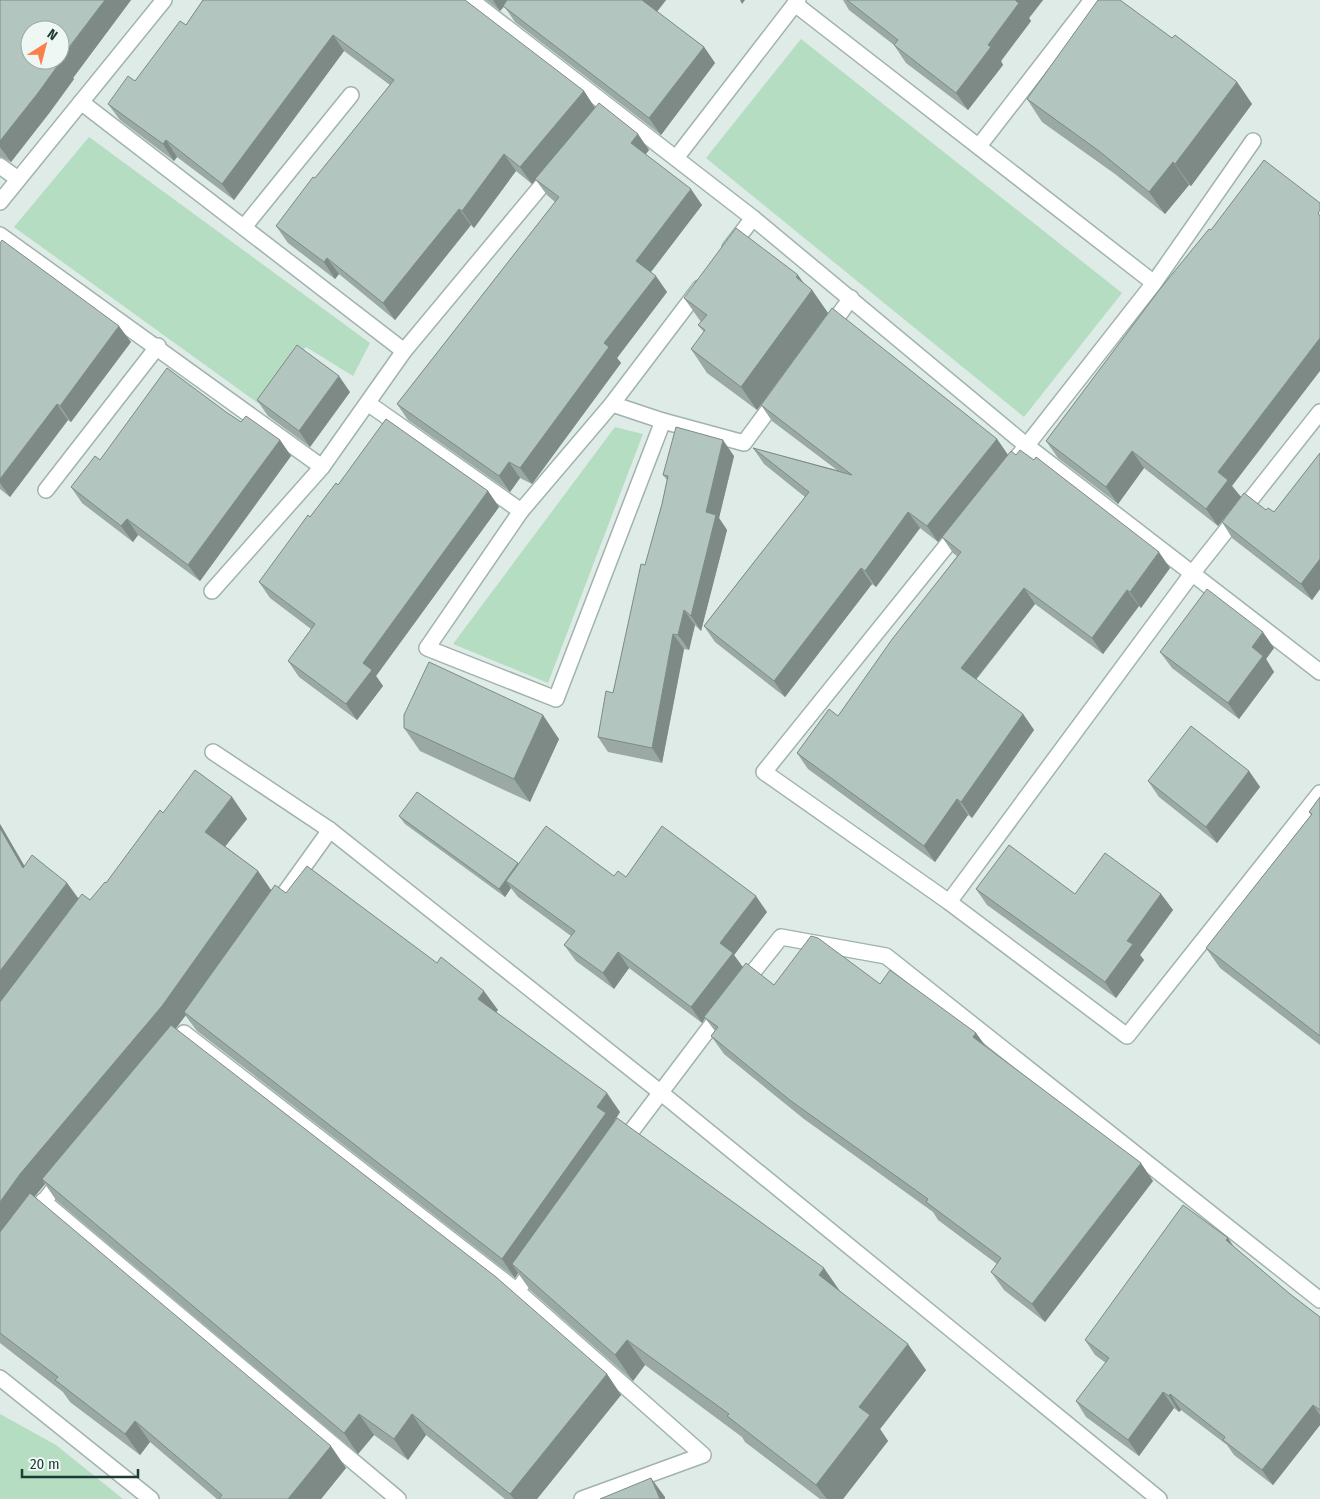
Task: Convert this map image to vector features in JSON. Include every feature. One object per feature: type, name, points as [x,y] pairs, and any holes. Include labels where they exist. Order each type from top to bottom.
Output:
[{"type":"street","points":[[0,202],[164,0]]},
{"type":"street","points":[[471,0],[605,111],[676,158],[753,218],[1027,446],[1191,575],[1320,672]]},
{"type":"street","points":[[979,146],[1092,0]]},
{"type":"street","points":[[676,158],[796,2],[1154,283]]},
{"type":"street","points":[[501,24],[511,12]]},
{"type":"street","points":[[244,227],[351,95]]},
{"type":"street","points":[[81,102],[404,351]]},
{"type":"street","points":[[1002,477],[1154,283],[1253,141]]},
{"type":"street","points":[[212,592],[322,467],[369,404],[404,351],[563,160]]},
{"type":"street","points":[[0,166],[18,179]]},
{"type":"street","points":[[724,257],[753,218]]},
{"type":"street","points":[[0,235],[158,346],[322,467]]},
{"type":"street","points":[[663,421],[556,699],[427,648],[520,511],[612,404],[706,280]]},
{"type":"street","points":[[821,338],[851,298]]},
{"type":"street","points":[[46,490],[158,346]]},
{"type":"street","points":[[612,404],[663,421],[744,443],[786,387]]},
{"type":"street","points":[[369,404],[520,511]]},
{"type":"street","points":[[949,902],[1191,575],[1320,412]]},
{"type":"street","points":[[971,516],[764,772],[949,902],[1128,1036],[1320,793]]},
{"type":"street","points":[[213,752],[330,830],[660,1092],[1159,1499]]},
{"type":"street","points":[[266,920],[330,830]]},
{"type":"street","points":[[614,1156],[660,1092],[781,936],[886,956],[1320,1300]]},
{"type":"street","points":[[171,1048],[187,1029],[517,1291],[703,1455],[582,1499]]},
{"type":"street","points":[[21,1229],[75,1163]]},
{"type":"street","points":[[43,1201],[398,1499]]},
{"type":"street","points":[[517,1291],[546,1251]]},
{"type":"street","points":[[0,1378],[151,1499]]},
{"type":"green space","points":[[801,39],[1122,293],[1024,417],[706,158]]},
{"type":"green space","points":[[89,137],[370,343],[353,376],[306,347],[259,404],[14,227]]},
{"type":"green space","points":[[615,427],[643,434],[548,683],[453,644]]},
{"type":"green space","points":[[0,1414],[56,1445],[123,1499],[0,1499]]},
{"type":"building","points":[[0,0],[105,0],[70,46],[70,20],[20,20],[20,70],[55,70],[0,141]]},
{"type":"building","points":[[203,0],[465,0],[584,91],[520,167],[504,154],[462,211],[459,209],[383,303],[327,258],[324,262],[276,226],[313,177],[315,178],[394,80],[333,35],[222,184],[166,140],[163,144],[108,104],[128,76],[135,81],[180,21],[186,25]]},
{"type":"building","points":[[507,0],[642,0],[704,47],[649,118],[503,6]]},
{"type":"building","points":[[847,0],[1016,0],[1019,3],[988,45],[991,47],[956,93],[894,45],[898,40]]},
{"type":"building","points":[[1098,0],[1120,0],[1172,38],[1175,35],[1237,82],[1175,164],[1173,162],[1149,192],[1099,151],[1027,99]]},
{"type":"building","points":[[599,103],[638,134],[631,143],[691,189],[636,261],[656,276],[604,343],[609,347],[520,468],[509,462],[499,476],[397,404],[559,197],[535,179]]},
{"type":"building","points":[[1264,160],[1320,203],[1318,213],[1320,216],[1320,338],[1218,472],[1228,480],[1206,509],[1132,451],[1106,487],[1046,441],[1160,289],[1209,229],[1211,230]]},
{"type":"building","points":[[736,228],[798,275],[796,277],[812,290],[741,387],[691,349],[705,330],[698,325],[707,315],[684,298]]},
{"type":"building","points":[[2,240],[119,326],[60,406],[57,404],[0,479],[0,243]]},
{"type":"building","points":[[832,308],[997,439],[927,526],[908,512],[865,571],[861,568],[774,681],[704,626],[809,492],[753,448],[852,475],[761,405]]},
{"type":"building","points":[[297,345],[339,376],[299,431],[257,400]]},
{"type":"building","points":[[167,368],[241,422],[246,416],[280,440],[188,565],[127,519],[121,526],[71,487],[95,456],[100,460]]},
{"type":"building","points":[[386,419],[488,491],[363,663],[372,670],[346,704],[288,661],[315,624],[259,582],[308,515],[310,517],[336,483],[338,485]]},
{"type":"building","points":[[676,427],[723,440],[706,512],[716,515],[691,616],[684,610],[678,635],[673,634],[652,748],[598,737],[606,691],[613,693],[641,564],[645,565],[662,504],[668,476],[663,475]]},
{"type":"building","points":[[1020,450],[1034,460],[1036,457],[1159,552],[1130,592],[1127,590],[1092,638],[1024,588],[961,668],[1023,714],[961,802],[957,799],[924,846],[797,753],[829,709],[838,716],[893,638],[961,552],[942,537],[1011,451],[1016,455]]},
{"type":"building","points":[[1320,453],[1320,559],[1301,584],[1222,522],[1244,493],[1266,510],[1268,508],[1274,512]]},
{"type":"building","points":[[1207,589],[1263,632],[1252,647],[1263,656],[1228,703],[1160,652]]},
{"type":"building","points":[[429,662],[543,715],[514,779],[404,728],[404,715]]},
{"type":"building","points":[[1191,726],[1249,771],[1206,827],[1148,781]]},
{"type":"building","points":[[195,770],[232,797],[205,832],[258,871],[162,1006],[20,1174],[0,1202],[0,1002],[82,894],[90,900],[106,883],[160,810],[163,813]]},
{"type":"building","points":[[417,792],[518,863],[499,889],[399,816]]},
{"type":"building","points":[[1320,797],[1320,1036],[1206,948],[1312,814],[1309,812]]},
{"type":"building","points":[[546,826],[614,876],[618,871],[626,877],[662,826],[756,896],[720,943],[733,953],[691,1007],[618,952],[603,973],[564,945],[575,931],[506,881]]},
{"type":"building","points":[[0,828],[23,868],[32,855],[67,883],[0,971]]},
{"type":"building","points":[[1009,845],[1075,894],[1105,853],[1161,894],[1127,941],[1133,944],[1105,982],[976,889]]},
{"type":"building","points":[[307,866],[437,963],[441,957],[484,991],[478,999],[607,1093],[597,1107],[606,1113],[502,1259],[184,1012],[275,885],[286,893]]},
{"type":"building","points":[[811,936],[818,938],[880,984],[890,970],[976,1033],[973,1037],[1141,1163],[1032,1304],[991,1272],[1001,1258],[926,1202],[928,1199],[791,1101],[711,1036],[718,1027],[704,1017],[746,963],[774,985]]},
{"type":"building","points":[[171,1025],[496,1277],[607,1374],[510,1494],[412,1414],[394,1439],[359,1414],[344,1433],[42,1179]]},
{"type":"building","points":[[617,1118],[824,1268],[819,1275],[908,1344],[859,1407],[870,1415],[816,1485],[727,1416],[729,1414],[627,1340],[615,1355],[512,1264]]},
{"type":"building","points":[[30,1193],[331,1446],[288,1499],[219,1499],[222,1495],[135,1421],[125,1434],[55,1380],[58,1377],[0,1333],[0,1232]]},
{"type":"building","points":[[1183,1205],[1228,1238],[1226,1240],[1320,1317],[1320,1410],[1313,1405],[1262,1470],[1223,1440],[1225,1437],[1170,1394],[1169,1396],[1163,1392],[1128,1440],[1076,1401],[1109,1358],[1085,1340]]},
{"type":"building","points":[[651,1478],[660,1499],[600,1499]]}]
